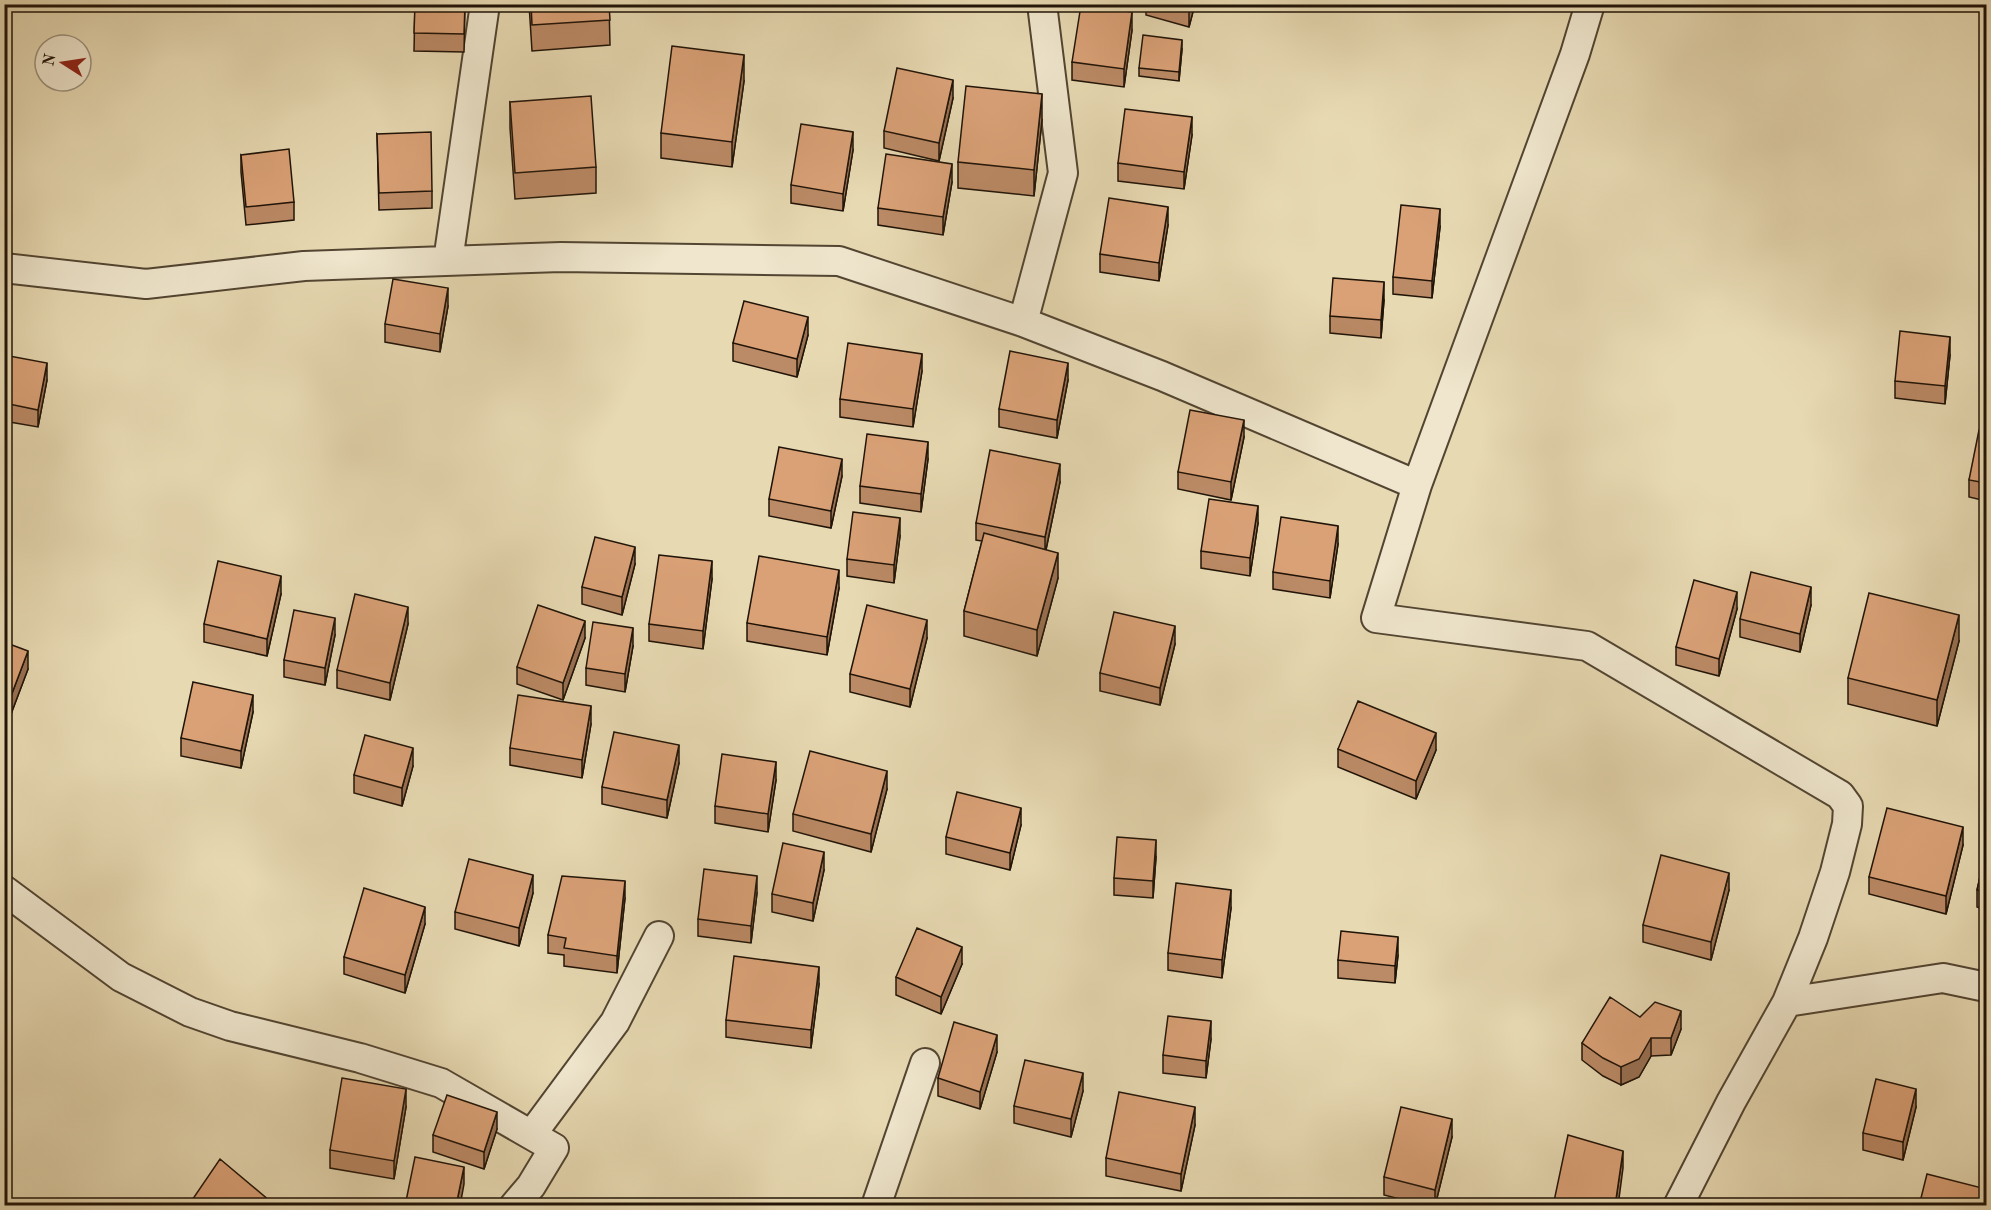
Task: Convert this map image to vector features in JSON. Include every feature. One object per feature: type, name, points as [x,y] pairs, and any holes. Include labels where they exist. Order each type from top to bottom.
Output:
[{"type":"street","points":[[448,261],[485,4]]},
{"type":"street","points":[[1023,322],[1063,173],[1042,4]]},
{"type":"street","points":[[1590,4],[1575,54],[1417,485],[1376,618],[1587,646],[1840,795],[1848,806],[1847,824],[1835,872],[1813,938],[1787,1002],[1731,1102],[1678,1206]]},
{"type":"street","points":[[4,268],[146,284],[304,266],[561,256],[839,261],[1023,322],[1162,376],[1417,485]]},
{"type":"street","points":[[4,890],[121,977],[190,1012],[230,1026],[360,1058],[441,1083],[532,1134],[554,1148],[531,1186],[514,1206]]},
{"type":"street","points":[[532,1134],[615,1022],[658,936]]},
{"type":"street","points":[[1787,1002],[1943,978],[1986,987]]},
{"type":"street","points":[[876,1206],[925,1063]]},
{"type":"building","points":[[415,4],[465,4],[464,34],[414,33]]},
{"type":"building","points":[[531,4],[609,4],[610,20],[532,25]]},
{"type":"building","points":[[1172,4],[1190,4],[1189,9]]},
{"type":"building","points":[[1081,5],[1132,12],[1124,69],[1072,62]]},
{"type":"building","points":[[1143,35],[1182,40],[1179,72],[1139,68]]},
{"type":"building","points":[[672,46],[744,55],[732,142],[661,133]]},
{"type":"building","points":[[897,68],[953,80],[939,143],[884,131]]},
{"type":"building","points":[[966,86],[1042,94],[1034,170],[958,162]]},
{"type":"building","points":[[591,96],[596,167],[515,173],[510,102]]},
{"type":"building","points":[[1125,109],[1192,117],[1184,172],[1118,163]]},
{"type":"building","points":[[801,124],[853,132],[843,194],[791,185]]},
{"type":"building","points":[[431,132],[432,191],[379,193],[377,134]]},
{"type":"building","points":[[289,149],[294,202],[246,207],[241,155]]},
{"type":"building","points":[[886,154],[952,164],[943,217],[878,208]]},
{"type":"building","points":[[1109,198],[1168,207],[1159,263],[1100,254]]},
{"type":"building","points":[[1401,205],[1440,209],[1432,281],[1393,277]]},
{"type":"building","points":[[1333,278],[1384,282],[1381,320],[1330,316]]},
{"type":"building","points":[[393,279],[448,288],[440,334],[385,324]]},
{"type":"building","points":[[744,301],[808,317],[797,359],[733,343]]},
{"type":"building","points":[[1900,331],[1950,337],[1945,386],[1895,381]]},
{"type":"building","points":[[848,343],[922,354],[913,409],[840,399]]},
{"type":"building","points":[[1010,351],[1068,363],[1057,420],[999,409]]},
{"type":"building","points":[[4,355],[47,363],[38,410],[4,403]]},
{"type":"building","points":[[1190,410],[1244,420],[1231,482],[1178,472]]},
{"type":"building","points":[[1979,430],[1986,432],[1986,483],[1969,480]]},
{"type":"building","points":[[867,434],[928,442],[921,494],[860,486]]},
{"type":"building","points":[[779,447],[842,459],[831,511],[769,499]]},
{"type":"building","points":[[990,450],[1060,464],[1045,537],[976,523]]},
{"type":"building","points":[[1209,499],[1258,506],[1250,558],[1201,551]]},
{"type":"building","points":[[853,512],[900,518],[894,565],[847,559]]},
{"type":"building","points":[[1281,517],[1338,526],[1330,581],[1273,572]]},
{"type":"building","points":[[984,533],[1058,553],[1037,630],[964,611]]},
{"type":"building","points":[[595,537],[635,547],[622,597],[582,587]]},
{"type":"building","points":[[659,555],[712,561],[703,631],[649,624]]},
{"type":"building","points":[[759,556],[839,570],[827,637],[747,623]]},
{"type":"building","points":[[218,561],[281,576],[267,639],[204,624]]},
{"type":"building","points":[[1751,572],[1811,587],[1800,634],[1740,619]]},
{"type":"building","points":[[1694,580],[1737,592],[1719,659],[1676,647]]},
{"type":"building","points":[[1869,593],[1959,615],[1937,700],[1848,678]]},
{"type":"building","points":[[355,594],[408,607],[390,683],[337,670]]},
{"type":"building","points":[[538,605],[585,621],[563,683],[517,667]]},
{"type":"building","points":[[867,605],[927,620],[910,689],[850,674]]},
{"type":"building","points":[[294,610],[335,618],[325,668],[284,660]]},
{"type":"building","points":[[1114,612],[1175,626],[1160,688],[1100,673]]},
{"type":"building","points":[[593,622],[633,628],[625,674],[586,668]]},
{"type":"building","points":[[4,642],[28,651],[11,696],[4,694]]},
{"type":"building","points":[[193,682],[253,695],[241,751],[181,738]]},
{"type":"building","points":[[518,695],[591,706],[582,760],[510,748]]},
{"type":"building","points":[[1358,701],[1436,733],[1416,781],[1338,749]]},
{"type":"building","points":[[614,732],[679,745],[667,800],[602,787]]},
{"type":"building","points":[[365,735],[413,748],[402,788],[354,775]]},
{"type":"building","points":[[810,751],[887,771],[871,834],[793,814]]},
{"type":"building","points":[[722,754],[776,762],[768,814],[715,806]]},
{"type":"building","points":[[957,792],[1021,808],[1010,853],[946,837]]},
{"type":"building","points":[[1887,808],[1963,827],[1946,896],[1869,877]]},
{"type":"building","points":[[1117,837],[1156,840],[1153,881],[1114,878]]},
{"type":"building","points":[[783,843],[824,852],[813,903],[772,894]]},
{"type":"building","points":[[1986,851],[1986,892],[1977,890]]},
{"type":"building","points":[[1661,855],[1729,873],[1711,942],[1643,925]]},
{"type":"building","points":[[469,859],[533,875],[519,928],[455,912]]},
{"type":"building","points":[[704,869],[757,876],[751,926],[698,919]]},
{"type":"building","points":[[562,876],[625,881],[617,956],[564,948],[566,938],[548,935]]},
{"type":"building","points":[[1176,883],[1231,890],[1222,960],[1168,953]]},
{"type":"building","points":[[364,888],[425,907],[405,975],[344,957]]},
{"type":"building","points":[[4,897],[10,900],[4,909]]},
{"type":"building","points":[[917,928],[962,947],[941,997],[896,977]]},
{"type":"building","points":[[1341,931],[1398,937],[1395,966],[1338,960]]},
{"type":"building","points":[[734,956],[819,967],[811,1030],[726,1020]]},
{"type":"building","points":[[1610,997],[1640,1017],[1655,1002],[1681,1011],[1671,1038],[1651,1038],[1639,1059],[1621,1067],[1603,1058],[1582,1043]]},
{"type":"building","points":[[4,1010],[8,1011],[4,1035]]},
{"type":"building","points":[[1168,1016],[1211,1021],[1206,1061],[1163,1055]]},
{"type":"building","points":[[954,1022],[997,1035],[980,1092],[938,1078]]},
{"type":"building","points":[[1025,1060],[1083,1073],[1071,1119],[1014,1106]]},
{"type":"building","points":[[342,1078],[406,1089],[394,1161],[330,1150]]},
{"type":"building","points":[[1876,1079],[1916,1089],[1903,1142],[1863,1133]]},
{"type":"building","points":[[1119,1092],[1195,1107],[1181,1174],[1106,1158]]},
{"type":"building","points":[[447,1095],[497,1112],[484,1152],[433,1135]]},
{"type":"building","points":[[1401,1107],[1452,1119],[1435,1190],[1384,1177]]},
{"type":"building","points":[[1568,1135],[1623,1151],[1615,1206],[1553,1206]]},
{"type":"building","points":[[415,1157],[464,1167],[456,1206],[405,1206]]},
{"type":"building","points":[[220,1159],[276,1206],[188,1206]]},
{"type":"building","points":[[1927,1174],[1986,1189],[1985,1206],[1919,1206]]}]
